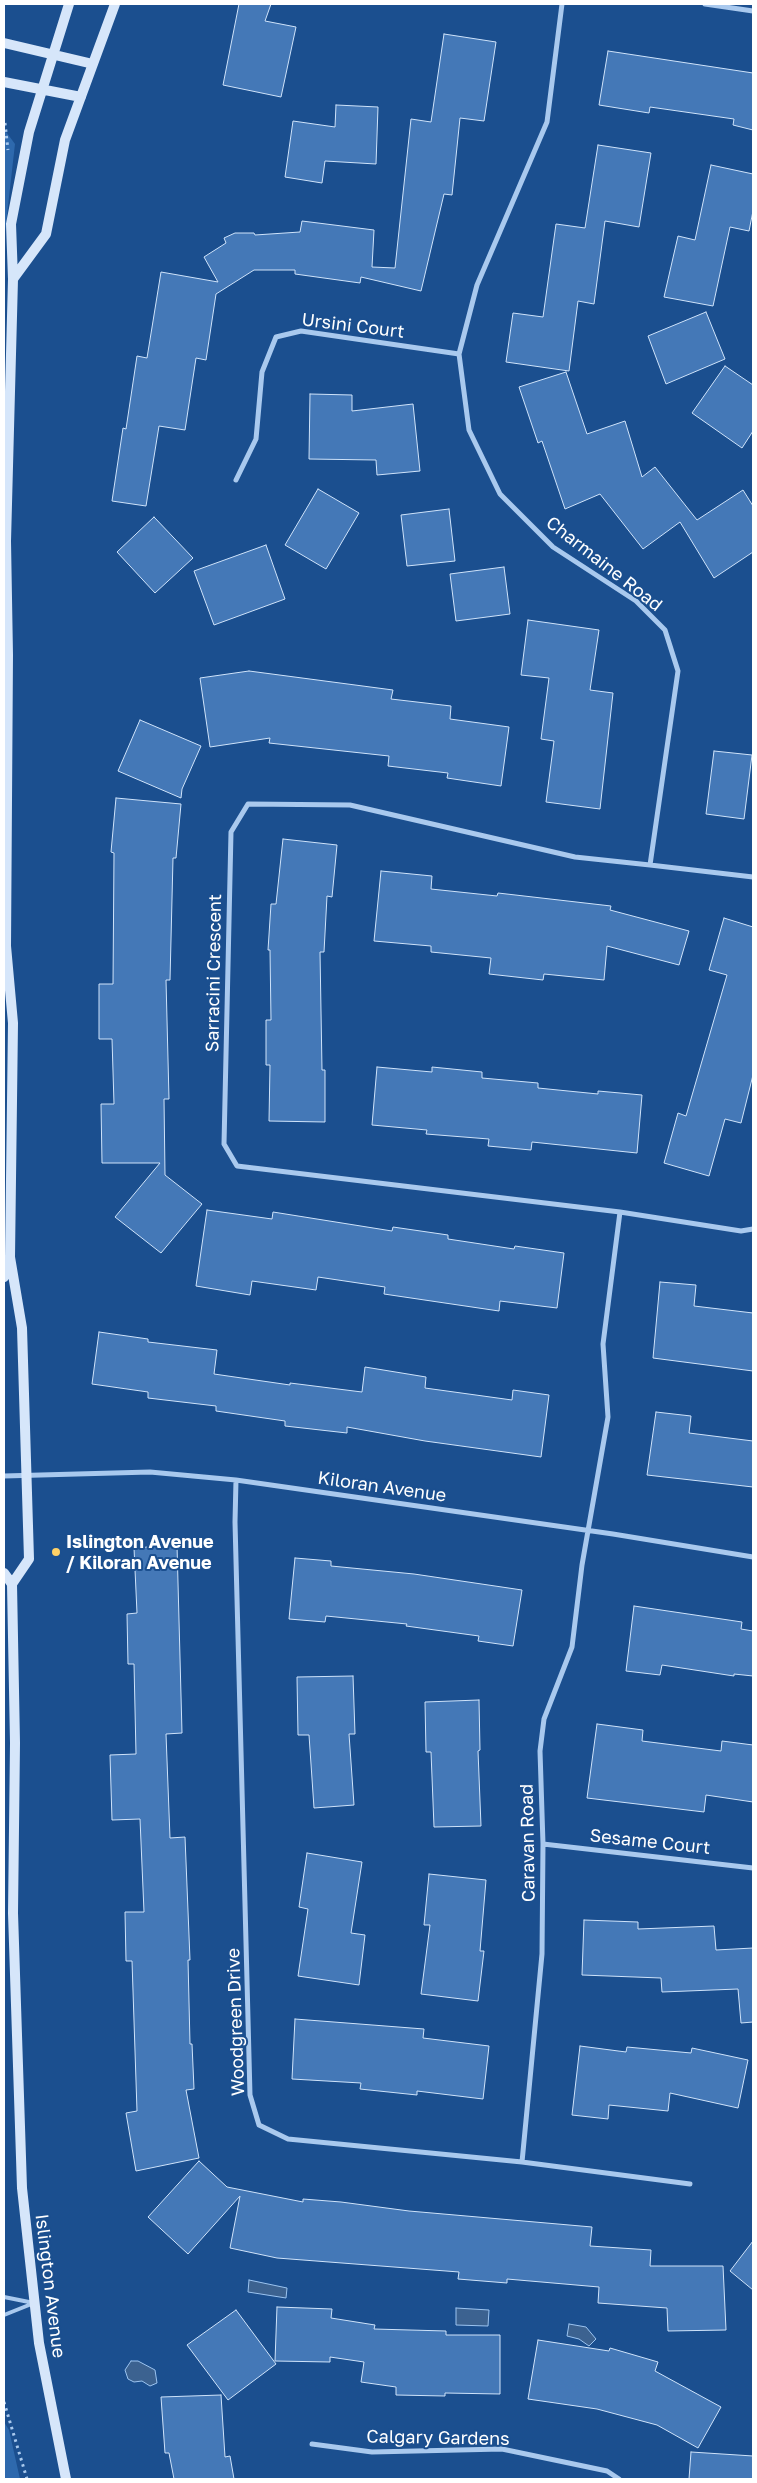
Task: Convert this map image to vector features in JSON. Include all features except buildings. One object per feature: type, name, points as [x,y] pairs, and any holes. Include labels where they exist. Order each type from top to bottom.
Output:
[{"type":"main road","points":[[4,1573],[8,1583],[29,1559],[22,1328],[10,1256],[13,1023],[6,946],[8,665],[6,541],[13,279],[11,224],[29,132],[69,4]]},
{"type":"main road","points":[[13,279],[46,234],[65,140],[115,4]]},
{"type":"main road","points":[[4,43],[93,64]]},
{"type":"main road","points":[[4,82],[81,98]]},
{"type":"main road","points":[[4,1277],[10,1256]]},
{"type":"main road","name":"Islington Avenue","points":[[8,1583],[15,1743],[14,1913],[19,2127],[23,2198],[39,2343],[66,2479]]},
{"type":"street","name":"Charmaine Road","points":[[562,4],[547,122],[476,285],[459,354],[469,430],[500,494],[553,547],[636,601],[665,630],[678,671],[650,865]]},
{"type":"street","points":[[705,4],[753,11]]},
{"type":"street","name":"Ursini Court","points":[[236,480],[256,439],[262,372],[276,337],[301,330],[459,354]]},
{"type":"street","name":"Sarracini Crescent","points":[[620,1212],[238,1166],[224,1144],[231,832],[248,804],[350,805],[576,857],[650,865]]},
{"type":"street","points":[[650,865],[753,877]]},
{"type":"street","points":[[587,1530],[608,1417],[602,1344],[620,1212],[741,1231],[753,1229]]},
{"type":"street","name":"Kiloran Avenue","points":[[4,1476],[150,1472],[236,1480],[587,1530],[753,1557]]},
{"type":"street","name":"Woodgreen Drive","points":[[236,1480],[236,1561],[250,2095],[259,2125],[288,2139],[522,2162],[690,2184]]},
{"type":"street","name":"Caravan Road","points":[[522,2162],[542,1954],[543,1844],[540,1752],[544,1719],[572,1647],[587,1530]]},
{"type":"street","name":"Sesame Court","points":[[543,1844],[753,1868]]},
{"type":"street","name":"Calgary Gardens","points":[[312,2444],[372,2452],[502,2449],[607,2471],[619,2479]]},
{"type":"lane","points":[[4,2297],[34,2303]]},
{"type":"lane","points":[[4,2315],[34,2303]]},
{"type":"path","points":[[5,123],[8,156]]},
{"type":"path","points":[[4,2402],[27,2479]]},
{"type":"shaded area","points":[[4,129],[15,144],[4,241]]},
{"type":"shaded area","points":[[249,2280],[287,2288],[286,2298],[248,2292]]},
{"type":"shaded area","points":[[456,2308],[489,2310],[488,2326],[456,2325]]},
{"type":"shaded area","points":[[569,2324],[586,2327],[596,2339],[589,2346],[579,2339],[567,2336]]},
{"type":"shaded area","points":[[131,2361],[138,2361],[155,2370],[157,2383],[150,2386],[142,2381],[134,2382],[128,2379],[125,2370]]},
{"type":"shaded area","points":[[4,2422],[9,2430],[20,2479],[4,2479]]},
{"type":"place","name":"Islington Avenue / Kiloran Avenue","points":[[56,1552]]}]
